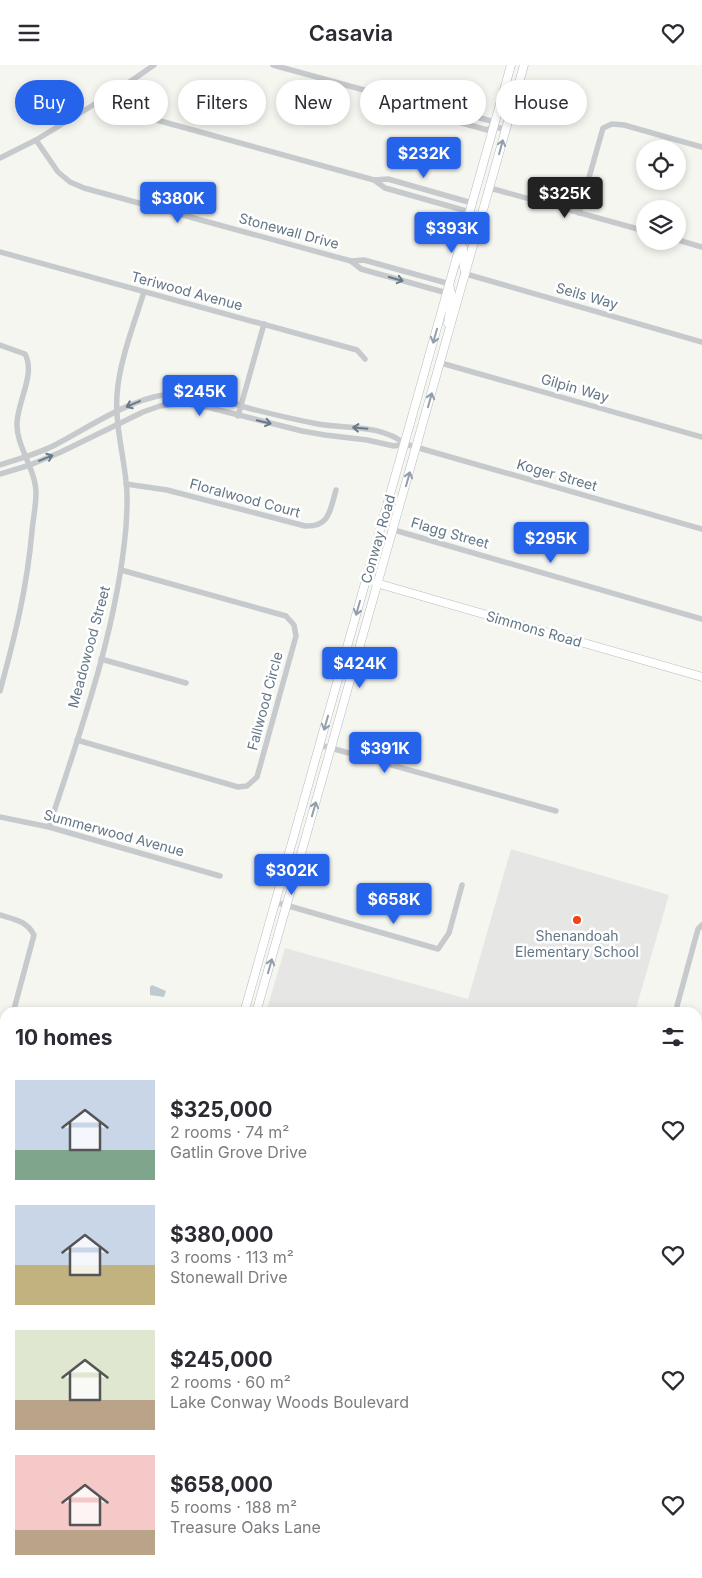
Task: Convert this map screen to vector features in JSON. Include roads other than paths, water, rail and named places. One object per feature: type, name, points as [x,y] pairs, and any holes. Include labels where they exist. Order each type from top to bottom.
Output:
[{"type":"main road","name":"Conway Road","points":[[247,1007],[511,65]]},
{"type":"main road","name":"Conway Road","points":[[258,1007],[466,274],[523,65]]},
{"type":"main road","points":[[486,154],[486,177],[490,188]]},
{"type":"main road","points":[[464,231],[463,261],[466,274]]},
{"type":"main road","points":[[449,333],[448,318],[452,297],[450,284]]},
{"type":"main road","name":"Simmons Road","points":[[366,580],[702,677]]},
{"type":"street","points":[[132,80],[154,65]]},
{"type":"street","points":[[273,65],[360,89]]},
{"type":"street","points":[[0,158],[36,140],[94,105]]},
{"type":"street","points":[[486,120],[491,121],[494,127]]},
{"type":"street","points":[[168,123],[374,180],[388,179],[472,203]]},
{"type":"street","points":[[579,213],[603,129],[612,124],[624,125],[702,147]]},
{"type":"street","points":[[471,125],[488,130],[494,127],[506,130]]},
{"type":"street","name":"Stonewall Drive","points":[[36,140],[58,172],[70,182],[84,188],[351,261],[364,260],[450,284]]},
{"type":"street","points":[[374,180],[385,188],[470,212]]},
{"type":"street","points":[[490,188],[636,229]]},
{"type":"street","points":[[686,242],[702,247]]},
{"type":"street","name":"Teriwood Avenue","points":[[0,252],[357,351],[365,359]]},
{"type":"street","name":"Stonewall Drive","points":[[351,261],[361,269],[447,293]]},
{"type":"street","name":"Seils Way","points":[[466,274],[702,342]]},
{"type":"street","name":"Meadowood Street","points":[[49,827],[101,659],[121,570],[126,525],[126,484],[118,423],[117,394],[120,372],[144,292]]},
{"type":"street","points":[[238,416],[264,325]]},
{"type":"street","points":[[0,345],[25,354],[28,360],[29,370],[16,425],[30,465],[36,491],[28,571],[16,635],[0,691]]},
{"type":"street","name":"Gilpin Way","points":[[440,363],[702,437]]},
{"type":"street","points":[[0,465],[52,447],[136,402],[160,395],[183,393],[208,396],[317,424],[381,432],[396,437],[405,444]]},
{"type":"street","points":[[0,474],[61,453],[143,412],[160,406],[182,403],[207,407],[238,416],[324,435],[367,439],[394,447],[405,444]]},
{"type":"street","name":"Koger Street","points":[[405,444],[702,529]]},
{"type":"street","name":"Floralwood Court","points":[[126,484],[167,490],[305,526],[323,523],[328,517],[336,490]]},
{"type":"street","name":"Flagg Street","points":[[394,529],[702,619]]},
{"type":"street","name":"Fallwood Circle","points":[[77,740],[238,787],[247,786],[257,777],[296,636],[294,625],[286,617],[121,570]]},
{"type":"street","points":[[101,659],[186,683]]},
{"type":"street","points":[[320,745],[556,811]]},
{"type":"street","name":"Summerwood Avenue","points":[[0,817],[49,827],[220,876]]},
{"type":"street","points":[[275,902],[438,949],[449,933],[462,885]]},
{"type":"street","points":[[0,915],[22,921],[31,928],[34,935],[15,1007]]},
{"type":"street","points":[[677,1007],[698,929],[702,925]]},
{"type":"place","name":"Shenandoah Elementary School","points":[[577,920]]}]
